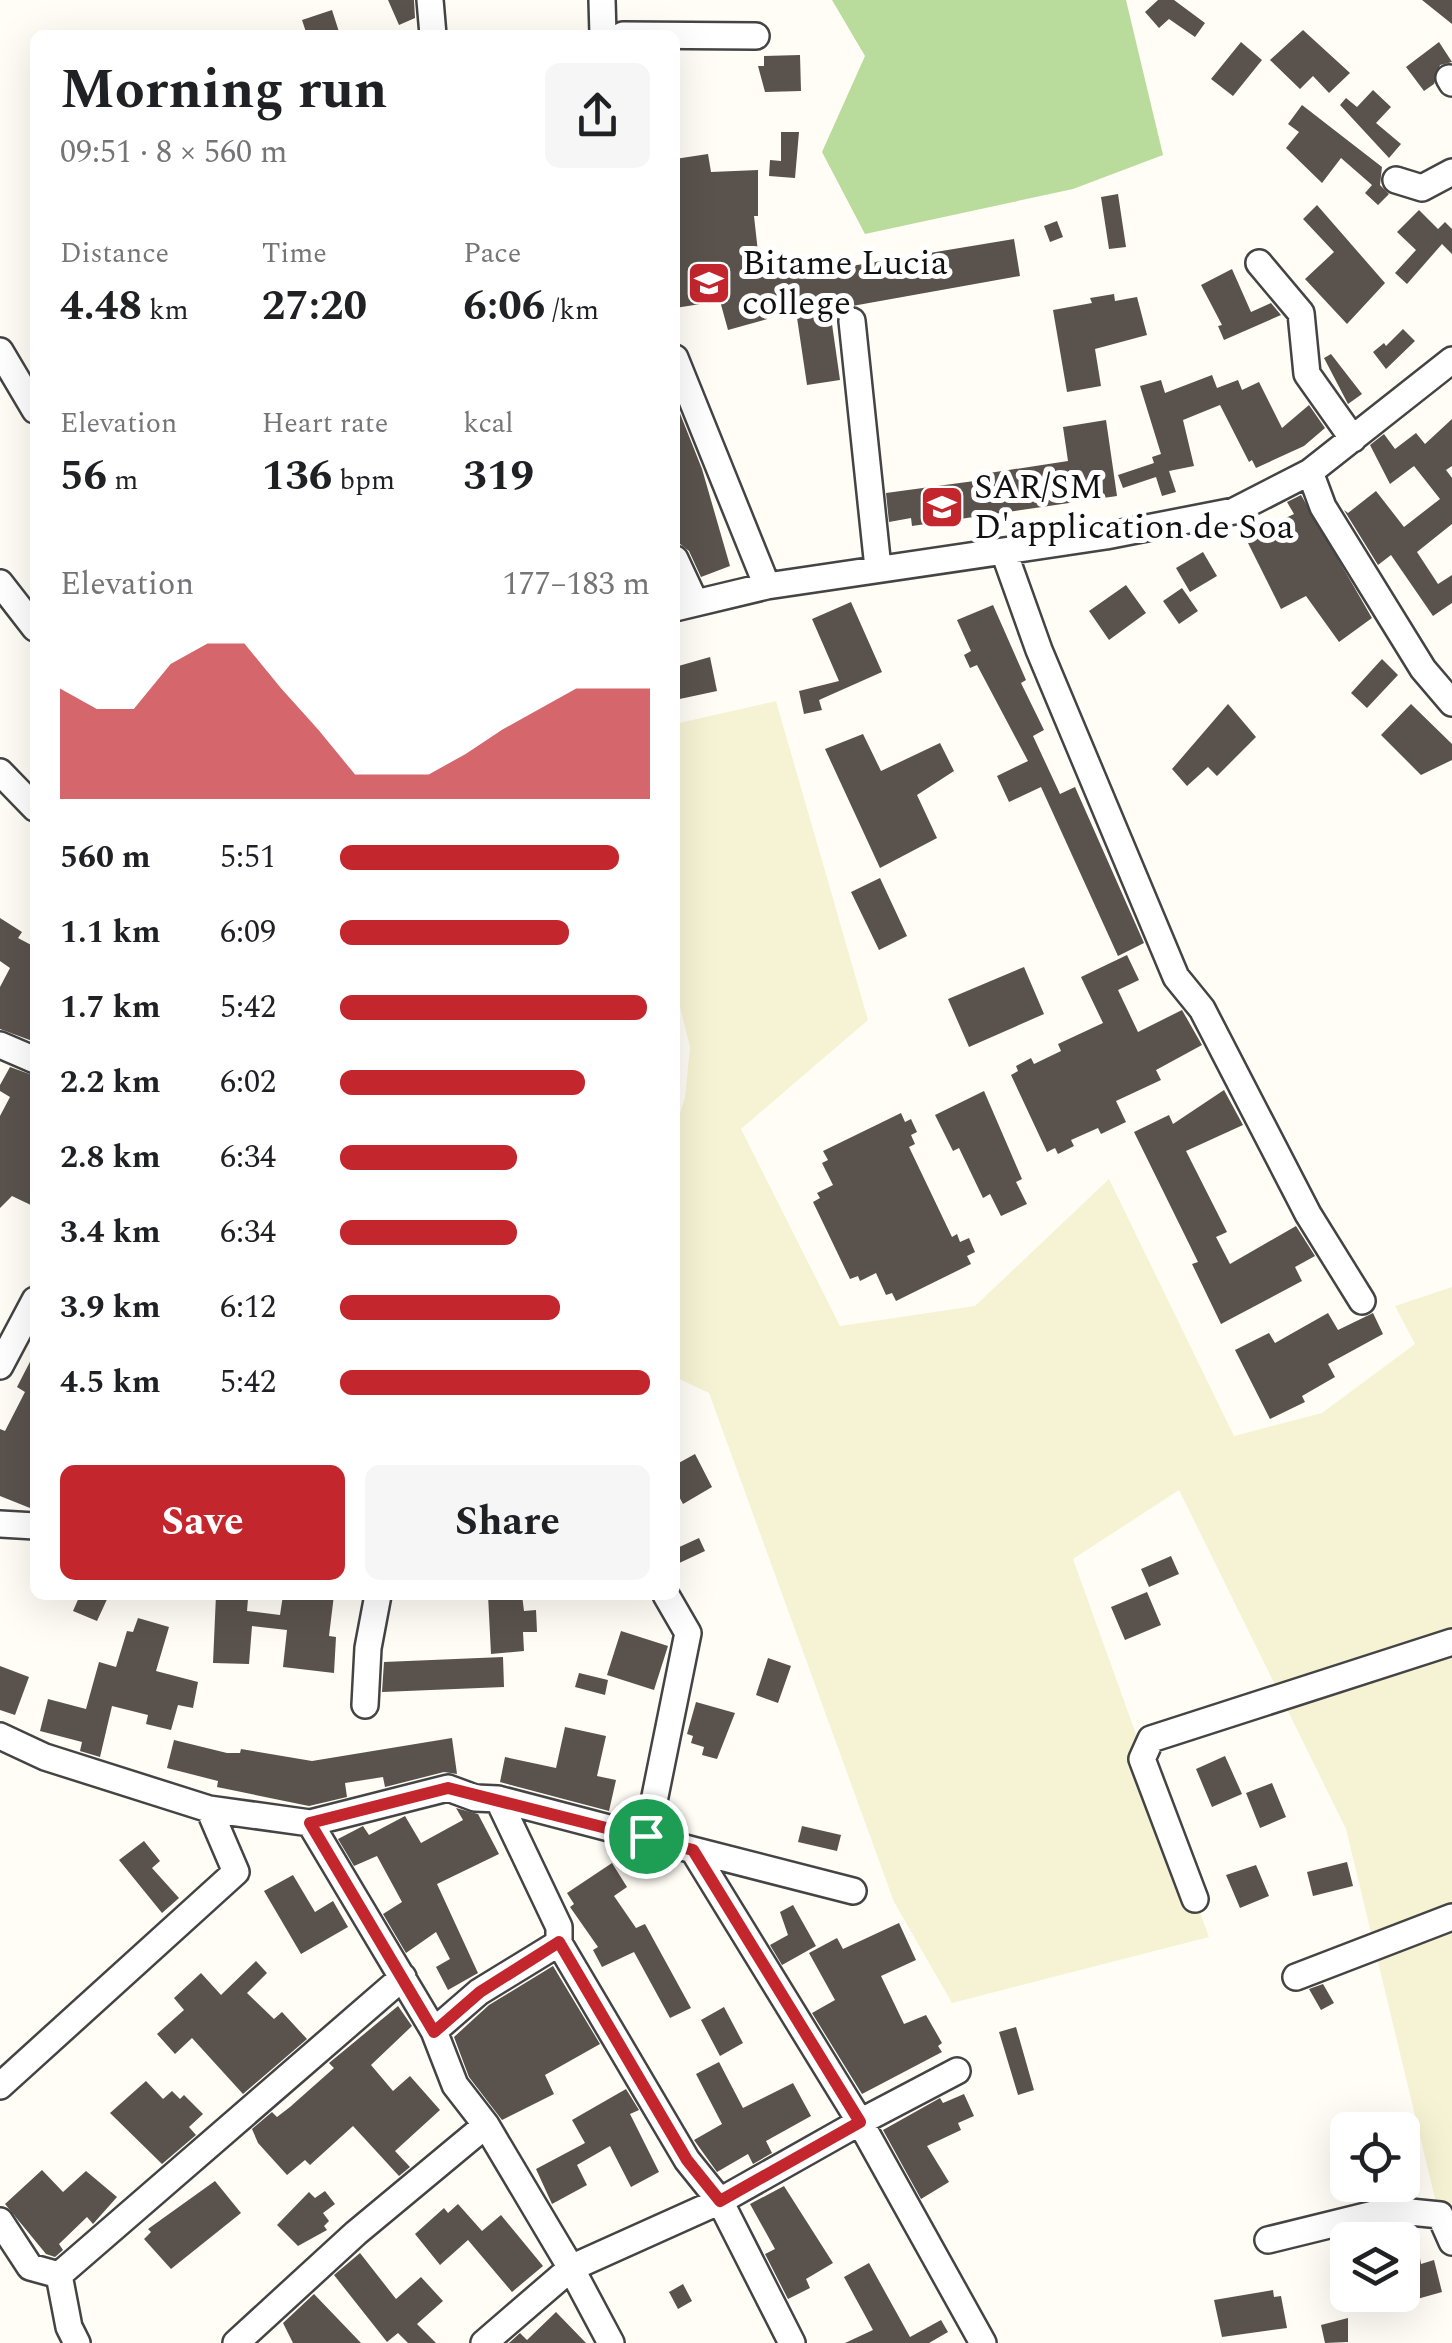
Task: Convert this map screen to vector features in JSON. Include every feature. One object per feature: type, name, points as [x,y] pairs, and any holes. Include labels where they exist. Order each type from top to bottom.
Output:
[{"type":"street","points":[[430,0],[433,30]]},
{"type":"street","points":[[602,0],[604,30]]},
{"type":"street","points":[[680,35],[756,36]]},
{"type":"street","points":[[1396,180],[1422,188],[1452,172]]},
{"type":"street","points":[[1260,263],[1301,313],[1307,374],[1353,439]]},
{"type":"street","points":[[852,322],[878,568]]},
{"type":"street","points":[[0,351],[30,402]]},
{"type":"street","points":[[685,605],[767,586],[1004,552],[1234,511],[1310,472],[1452,360]]},
{"type":"street","points":[[680,370],[767,586]]},
{"type":"street","points":[[1310,472],[1323,507],[1423,669],[1452,703]]},
{"type":"street","points":[[1004,552],[1039,650],[1169,962],[1202,1009],[1308,1214],[1362,1301]]},
{"type":"street","points":[[0,583],[30,622]]},
{"type":"street","points":[[0,772],[30,803]]},
{"type":"street","points":[[0,1045],[30,1058]]},
{"type":"street","points":[[0,1366],[27,1335]]},
{"type":"street","points":[[0,1524],[30,1526]]},
{"type":"street","points":[[365,1705],[368,1648],[377,1600]]},
{"type":"street","points":[[646,1836],[688,1633],[669,1600]]},
{"type":"street","points":[[1195,1900],[1142,1759],[1150,1738],[1452,1642]]},
{"type":"street","points":[[0,1736],[45,1757],[209,1810],[310,1823],[448,1788],[853,1892]]},
{"type":"street","points":[[498,1799],[559,1927],[559,1942],[676,2143],[720,2201],[792,2343]]},
{"type":"street","points":[[0,2086],[236,1872],[209,1810]]},
{"type":"street","points":[[310,1823],[404,1977],[434,2032],[455,2084],[486,2125],[611,2343]]},
{"type":"street","points":[[693,1850],[860,2122],[983,2343]]},
{"type":"street","points":[[1296,1976],[1452,1916]]},
{"type":"street","points":[[434,2032],[480,1992],[559,1942]]},
{"type":"street","points":[[60,2275],[404,1977]]},
{"type":"street","points":[[484,2343],[571,2268],[720,2201],[956,2071]]},
{"type":"street","points":[[236,2343],[356,2233],[486,2125]]},
{"type":"street","points":[[1268,2240],[1390,2210],[1440,2216],[1452,2242]]},
{"type":"street","points":[[0,2221],[30,2267],[60,2275]]},
{"type":"street","points":[[60,2275],[69,2327],[78,2343]]},
{"type":"shaded area","points":[[776,701],[868,1020],[741,1129],[840,1326],[975,1306],[1109,1179],[1234,1436],[1322,1413],[1415,1344],[1395,1306],[1452,1287],[1452,2244],[1438,2211],[1420,2136],[1420,2112],[1414,2112],[1346,1829],[1179,1490],[1073,1559],[1209,1937],[952,2003],[894,1902],[709,1393],[680,1379],[680,1113],[690,1047],[680,1007],[680,723]]},
{"type":"green space","points":[[832,0],[1126,0],[1163,155],[1073,189],[865,234],[822,152],[865,56]]},
{"type":"building","points":[[388,0],[414,0],[415,18],[399,25]]},
{"type":"building","points":[[1158,0],[1174,0],[1205,23],[1195,37],[1169,19],[1159,28],[1145,12]]},
{"type":"building","points":[[1422,0],[1452,0],[1452,24]]},
{"type":"building","points":[[332,10],[338,30],[305,30],[302,20]]},
{"type":"building","points":[[1303,30],[1350,73],[1329,93],[1313,76],[1300,89],[1270,60]]},
{"type":"building","points":[[1241,42],[1262,60],[1233,96],[1211,79]]},
{"type":"building","points":[[1439,42],[1452,62],[1440,65],[1434,84],[1424,91],[1406,67]]},
{"type":"building","points":[[800,55],[801,91],[765,92],[758,66],[764,66],[764,56]]},
{"type":"building","points":[[1373,90],[1391,107],[1376,123],[1401,144],[1389,158],[1340,105],[1346,98],[1357,107]]},
{"type":"building","points":[[1302,105],[1382,167],[1380,185],[1389,194],[1378,205],[1365,193],[1372,185],[1341,158],[1322,183],[1286,148],[1299,132],[1288,124]]},
{"type":"building","points":[[781,132],[799,132],[795,178],[769,176],[770,160],[781,161]]},
{"type":"building","points":[[708,154],[711,172],[758,170],[758,216],[754,216],[760,270],[838,258],[839,268],[1014,239],[1020,276],[830,310],[840,380],[807,385],[796,311],[728,330],[720,301],[680,307],[680,158]]},
{"type":"building","points":[[1118,194],[1126,247],[1109,249],[1101,197]]},
{"type":"building","points":[[1317,205],[1385,283],[1347,324],[1305,279],[1334,252],[1303,219]]},
{"type":"building","points":[[1419,210],[1438,229],[1445,222],[1452,229],[1452,254],[1442,244],[1407,284],[1395,273],[1416,250],[1397,232]]},
{"type":"building","points":[[1057,221],[1063,237],[1050,242],[1044,226]]},
{"type":"building","points":[[1232,269],[1251,312],[1271,303],[1281,315],[1224,340],[1218,326],[1222,325],[1201,285]]},
{"type":"building","points":[[1114,294],[1115,301],[1137,297],[1147,335],[1095,349],[1101,386],[1067,392],[1053,310],[1092,303],[1090,298]]},
{"type":"building","points":[[1403,329],[1415,341],[1386,369],[1373,352],[1384,343],[1386,346]]},
{"type":"building","points":[[1331,354],[1362,394],[1348,404],[1324,358]]},
{"type":"building","points":[[1212,375],[1217,388],[1238,380],[1242,390],[1259,382],[1282,428],[1309,405],[1325,428],[1304,446],[1256,468],[1252,460],[1249,462],[1220,405],[1183,420],[1194,466],[1169,471],[1176,492],[1162,496],[1156,477],[1123,488],[1118,475],[1154,463],[1152,457],[1161,454],[1140,386],[1161,380],[1165,393]]},
{"type":"building","points":[[680,414],[702,469],[730,566],[701,577],[689,551],[680,544]]},
{"type":"building","points":[[1452,419],[1452,466],[1446,470],[1452,478],[1452,524],[1417,552],[1438,584],[1452,575],[1452,603],[1433,616],[1391,555],[1378,565],[1344,510],[1348,513],[1376,491],[1404,527],[1440,499],[1414,466],[1390,484],[1370,445],[1384,434],[1395,449],[1416,433],[1425,444]]},
{"type":"building","points":[[1106,420],[1117,496],[912,526],[911,518],[889,522],[886,493],[989,479],[989,473],[1068,461],[1063,427]]},
{"type":"building","points":[[1301,495],[1372,618],[1339,642],[1306,596],[1281,609],[1245,537],[1294,514],[1287,502]]},
{"type":"building","points":[[1203,552],[1217,576],[1190,592],[1176,568]]},
{"type":"building","points":[[1126,585],[1146,613],[1109,640],[1089,611]]},
{"type":"building","points":[[1182,588],[1198,611],[1179,624],[1163,601]]},
{"type":"building","points":[[851,602],[882,672],[819,700],[822,710],[804,714],[799,691],[839,681],[812,619]]},
{"type":"building","points":[[993,605],[1026,680],[1021,683],[1044,730],[1033,736],[1060,794],[1075,787],[1144,943],[1118,956],[1041,787],[1009,802],[997,776],[1028,761],[977,665],[970,668],[964,655],[971,651],[957,620]]},
{"type":"building","points":[[710,657],[717,691],[680,699],[680,666]]},
{"type":"building","points":[[1382,659],[1398,675],[1367,708],[1351,693]]},
{"type":"building","points":[[1228,704],[1256,737],[1217,776],[1208,767],[1187,786],[1172,769]]},
{"type":"building","points":[[1411,704],[1452,744],[1452,760],[1421,775],[1381,735]]},
{"type":"building","points":[[863,734],[881,771],[940,743],[954,771],[917,795],[937,838],[880,868],[825,749]]},
{"type":"building","points":[[880,878],[907,936],[879,950],[851,892]]},
{"type":"building","points":[[0,918],[22,932],[18,938],[30,944],[30,1040],[0,1029],[0,987],[10,968],[0,961]]},
{"type":"building","points":[[1127,955],[1139,980],[1118,990],[1138,1032],[1182,1010],[1202,1045],[1156,1070],[1161,1080],[1116,1101],[1126,1122],[1101,1134],[1098,1128],[1071,1140],[1074,1146],[1058,1154],[1055,1148],[1047,1152],[1011,1075],[1018,1071],[1016,1066],[1031,1058],[1034,1064],[1061,1051],[1058,1044],[1103,1023],[1081,977]]},
{"type":"building","points":[[1024,967],[1044,1014],[969,1047],[948,999]]},
{"type":"building","points":[[10,1067],[30,1074],[30,1205],[12,1196],[0,1208],[0,1116],[10,1097],[0,1091]]},
{"type":"building","points":[[1224,1090],[1243,1125],[1186,1151],[1227,1232],[1216,1237],[1230,1264],[1296,1226],[1315,1256],[1295,1267],[1302,1281],[1221,1324],[1192,1264],[1198,1262],[1134,1132],[1169,1115],[1173,1124]]},
{"type":"building","points":[[984,1091],[1022,1179],[1016,1182],[1027,1204],[1001,1216],[990,1194],[983,1198],[959,1148],[953,1151],[935,1115]]},
{"type":"building","points":[[901,1113],[905,1122],[911,1119],[917,1132],[911,1135],[915,1144],[909,1147],[952,1237],[957,1234],[960,1242],[969,1238],[975,1252],[967,1256],[971,1264],[896,1301],[892,1293],[886,1295],[876,1273],[860,1281],[858,1276],[850,1279],[813,1202],[820,1198],[817,1193],[833,1185],[822,1163],[828,1160],[823,1151]]},
{"type":"building","points":[[1328,1313],[1338,1330],[1373,1313],[1383,1334],[1328,1364],[1335,1377],[1302,1396],[1305,1402],[1270,1419],[1235,1350],[1269,1333],[1275,1343]]},
{"type":"building","points":[[30,1362],[30,1508],[0,1496],[0,1429],[5,1431],[25,1392],[17,1387]]},
{"type":"building","points":[[695,1454],[712,1487],[683,1504],[680,1498],[680,1462]]},
{"type":"building","points":[[699,1538],[705,1551],[680,1563],[680,1547]]},
{"type":"building","points":[[1171,1556],[1179,1574],[1149,1587],[1141,1569]]},
{"type":"building","points":[[1147,1592],[1161,1625],[1125,1640],[1111,1607]]},
{"type":"building","points":[[78,1600],[107,1600],[97,1621],[73,1611]]},
{"type":"building","points":[[216,1600],[248,1600],[247,1611],[280,1615],[282,1600],[333,1600],[329,1636],[336,1637],[334,1673],[283,1667],[287,1630],[252,1626],[249,1664],[213,1663]]},
{"type":"building","points":[[488,1600],[523,1600],[524,1611],[536,1610],[537,1632],[523,1632],[524,1651],[491,1654]]},
{"type":"building","points":[[138,1618],[169,1627],[156,1671],[198,1682],[193,1708],[178,1705],[171,1730],[146,1724],[148,1715],[112,1706],[100,1757],[80,1751],[82,1742],[40,1731],[48,1699],[86,1709],[99,1662],[116,1667],[127,1631],[133,1632]]},
{"type":"building","points":[[621,1631],[668,1646],[654,1690],[607,1675]]},
{"type":"building","points":[[503,1657],[504,1687],[382,1692],[384,1662]]},
{"type":"building","points":[[768,1658],[791,1666],[778,1703],[756,1695]]},
{"type":"building","points":[[0,1666],[29,1677],[15,1715],[0,1710]]},
{"type":"building","points":[[579,1673],[608,1680],[605,1695],[575,1687]]},
{"type":"building","points":[[696,1702],[735,1713],[717,1759],[702,1755],[704,1747],[691,1743],[693,1736],[687,1734]]},
{"type":"building","points":[[565,1727],[606,1736],[597,1776],[616,1780],[609,1811],[500,1782],[505,1757],[556,1768]]},
{"type":"building","points":[[452,1738],[457,1774],[444,1772],[385,1787],[383,1777],[345,1783],[347,1797],[309,1806],[217,1787],[218,1781],[167,1768],[174,1740],[227,1753],[240,1753],[241,1749],[312,1761]]},
{"type":"building","points":[[1225,1756],[1242,1794],[1212,1807],[1196,1769]]},
{"type":"building","points":[[1272,1783],[1286,1817],[1260,1828],[1246,1793]]},
{"type":"building","points":[[456,1808],[478,1814],[499,1854],[437,1884],[478,1973],[448,1990],[436,1967],[450,1959],[436,1932],[406,1953],[383,1914],[402,1902],[377,1856],[354,1866],[338,1839],[363,1826],[369,1835],[405,1816],[421,1843],[463,1820]]},
{"type":"building","points":[[802,1826],[841,1835],[837,1851],[798,1842]]},
{"type":"building","points":[[144,1841],[160,1861],[152,1868],[179,1898],[162,1913],[119,1860]]},
{"type":"building","points":[[1347,1862],[1353,1886],[1313,1896],[1307,1872]]},
{"type":"building","points":[[612,1863],[627,1887],[614,1896],[636,1928],[645,1924],[691,2008],[670,2018],[634,1952],[602,1967],[593,1950],[598,1947],[570,1907],[574,1904],[567,1893]]},
{"type":"building","points":[[1256,1865],[1269,1896],[1240,1908],[1226,1875]]},
{"type":"building","points":[[293,1875],[315,1912],[333,1901],[348,1927],[301,1954],[264,1891]]},
{"type":"building","points":[[793,1905],[816,1946],[782,1965],[770,1945],[788,1935],[780,1912]]},
{"type":"building","points":[[899,1923],[916,1960],[881,1976],[904,2024],[926,2015],[942,2043],[938,2046],[942,2052],[862,2094],[812,2013],[835,2000],[809,1953],[837,1938],[843,1949]]},
{"type":"building","points":[[256,1961],[267,1973],[247,1993],[274,2019],[282,2012],[307,2039],[243,2094],[192,2038],[175,2054],[157,2034],[184,2010],[174,1998],[201,1973],[221,1995]]},
{"type":"building","points":[[553,1966],[600,2044],[545,2075],[554,2094],[502,2120],[469,2077],[454,2037],[489,2005]]},
{"type":"building","points":[[1323,1984],[1334,2003],[1321,2010],[1309,1989]]},
{"type":"building","points":[[398,2006],[412,2026],[371,2065],[393,2091],[410,2076],[440,2110],[395,2151],[410,2167],[399,2176],[353,2126],[310,2165],[305,2160],[287,2175],[258,2143],[252,2129],[272,2112],[277,2117],[290,2107],[334,2068],[329,2063]]},
{"type":"building","points":[[724,2007],[743,2043],[720,2056],[701,2020]]},
{"type":"building","points":[[1016,2027],[1034,2090],[1018,2095],[999,2032]]},
{"type":"building","points":[[719,2062],[743,2108],[793,2083],[811,2116],[766,2141],[772,2153],[753,2164],[748,2154],[717,2172],[694,2140],[722,2124],[696,2074]]},
{"type":"building","points":[[146,2081],[163,2099],[172,2091],[180,2099],[184,2095],[203,2114],[189,2127],[196,2135],[162,2164],[110,2113]]},
{"type":"building","points":[[626,2089],[639,2110],[630,2114],[659,2172],[631,2187],[610,2146],[577,2165],[587,2185],[552,2204],[536,2169],[585,2143],[572,2120]]},
{"type":"building","points":[[964,2094],[974,2116],[958,2123],[961,2130],[927,2146],[949,2182],[921,2199],[883,2130],[940,2098],[943,2103]]},
{"type":"building","points":[[42,2170],[63,2192],[86,2171],[117,2197],[93,2224],[87,2217],[59,2244],[63,2250],[55,2257],[46,2254],[5,2204]]},
{"type":"building","points":[[215,2181],[241,2213],[171,2269],[144,2239],[151,2232],[148,2229]]},
{"type":"building","points":[[784,2186],[833,2263],[806,2279],[810,2288],[788,2299],[765,2254],[775,2249],[750,2204]]},
{"type":"building","points":[[325,2191],[335,2204],[323,2213],[329,2221],[324,2226],[327,2230],[298,2246],[277,2225],[309,2192],[315,2198]]},
{"type":"building","points":[[458,2204],[482,2231],[501,2215],[543,2266],[512,2292],[468,2240],[440,2265],[415,2234],[444,2208],[448,2213]]},
{"type":"building","points":[[360,2253],[396,2299],[421,2277],[443,2301],[417,2324],[436,2343],[408,2343],[398,2333],[387,2342],[334,2275]]},
{"type":"building","points":[[1420,2258],[1421,2264],[1434,2260],[1442,2292],[1420,2298]]},
{"type":"building","points":[[869,2263],[910,2337],[941,2320],[948,2332],[929,2343],[845,2343],[873,2330],[844,2277]]},
{"type":"building","points":[[683,2284],[692,2301],[678,2309],[669,2292]]},
{"type":"building","points":[[1273,2290],[1274,2297],[1281,2296],[1287,2328],[1222,2337],[1214,2300]]},
{"type":"building","points":[[314,2294],[361,2343],[293,2343],[283,2323]]},
{"type":"building","points":[[556,2312],[586,2343],[509,2343],[520,2333],[527,2340]]},
{"type":"building","points":[[1348,2318],[1348,2342],[1325,2343],[1321,2325]]},
{"type":"place","name":"Bitame Lucia college","points":[[709,283]]},
{"type":"place","name":"SAR/SM D'application de Soa","points":[[942,507]]},
{"type":"route","points":[[448,1788],[475,1798],[498,1799],[646,1836],[693,1850],[860,2122],[720,2201],[687,2160],[606,2016],[559,1942],[480,1992],[434,2032],[310,1823],[328,1822],[380,1804],[448,1788]]}]
